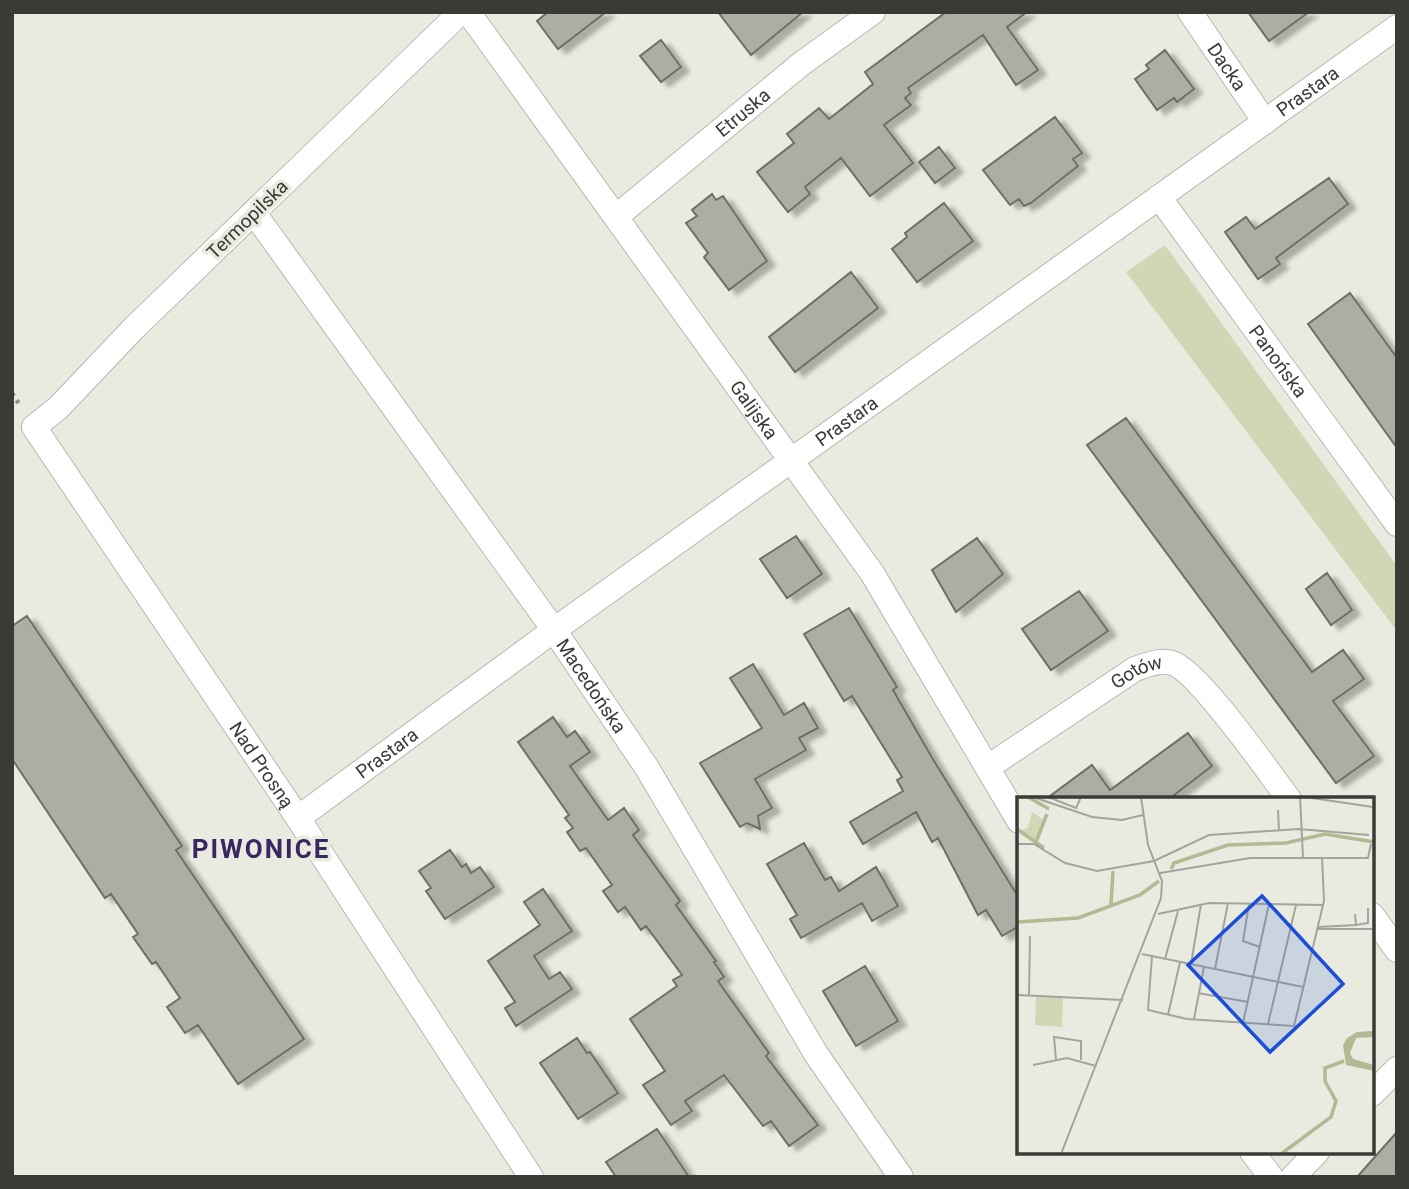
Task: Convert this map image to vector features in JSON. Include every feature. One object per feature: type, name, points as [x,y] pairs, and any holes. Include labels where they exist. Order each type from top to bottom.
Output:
[{"type":"street","name":"Termopilska","points":[[34,427],[58,408],[134,328],[461,12]]},
{"type":"street","name":"Galijska","points":[[468,12],[872,573],[1017,818]]},
{"type":"street","name":"Etruska","points":[[617,216],[801,64],[873,12]]},
{"type":"street","name":"Dacka","points":[[1190,12],[1265,122]]},
{"type":"street","name":"Prastara","points":[[298,818],[554,630],[1397,27]]},
{"type":"street","name":"Panońska","points":[[1159,197],[1397,524]]},
{"type":"street","name":"Macedońska","points":[[254,213],[554,630],[647,768],[816,1054],[901,1177]]},
{"type":"street","name":"Nad Prosną","points":[[34,427],[298,818],[531,1177]]},
{"type":"street","name":"Gotów","points":[[988,767],[1135,669],[1156,663],[1173,663],[1202,687],[1287,797]]},
{"type":"street","points":[[1374,918],[1397,950]]},
{"type":"street","points":[[1374,1092],[1397,1069]]},
{"type":"street","points":[[1254,1154],[1271,1177]]},
{"type":"street","points":[[1293,1177],[1315,1154]]},
{"type":"green space","points":[[1165,245],[1397,566],[1397,631],[1126,272]]},
{"type":"building","points":[[548,12],[606,12],[558,49],[537,21]]},
{"type":"building","points":[[718,12],[803,12],[751,55]]},
{"type":"building","points":[[946,12],[1027,12],[1007,27],[1038,70],[1016,85],[983,35],[908,88],[911,93],[905,98],[911,105],[884,125],[913,163],[870,196],[841,158],[805,187],[810,194],[788,212],[757,172],[794,143],[787,134],[819,108],[829,119],[873,84],[865,72]]},
{"type":"building","points":[[1248,12],[1309,12],[1269,41]]},
{"type":"building","points":[[661,40],[681,67],[661,82],[640,56]]},
{"type":"building","points":[[1165,50],[1194,89],[1177,102],[1174,98],[1157,110],[1135,79],[1149,69],[1146,65]]},
{"type":"building","points":[[1055,117],[1082,153],[1073,159],[1078,166],[1031,203],[1024,206],[1019,199],[1010,205],[983,170]]},
{"type":"building","points":[[939,147],[955,168],[935,183],[919,162]]},
{"type":"building","points":[[1329,178],[1348,204],[1276,258],[1280,264],[1258,279],[1225,232],[1246,217],[1255,229]]},
{"type":"building","points":[[712,194],[716,200],[723,196],[767,261],[729,290],[704,257],[708,253],[686,223],[697,216],[692,210]]},
{"type":"building","points":[[944,203],[973,241],[917,282],[892,249],[907,237],[905,233]]},
{"type":"building","points":[[851,272],[878,308],[795,372],[769,337]]},
{"type":"building","points":[[1350,293],[1397,358],[1397,448],[1308,324]]},
{"type":"building","points":[[1126,418],[1312,672],[1343,650],[1364,679],[1333,701],[1374,756],[1336,783],[1087,445]]},
{"type":"building","points":[[796,536],[822,574],[787,598],[760,559]]},
{"type":"building","points":[[977,538],[1003,574],[956,612],[932,570]]},
{"type":"building","points":[[1327,573],[1352,610],[1331,625],[1306,589]]},
{"type":"building","points":[[1079,591],[1108,631],[1051,670],[1022,629]]},
{"type":"building","points":[[849,608],[897,687],[893,690],[934,761],[1017,895],[1017,927],[1002,936],[986,910],[978,915],[938,838],[932,842],[916,812],[863,844],[850,822],[903,791],[897,780],[902,777],[852,696],[844,701],[804,634]]},
{"type":"building","points":[[27,616],[182,846],[176,850],[304,1039],[238,1084],[198,1025],[185,1033],[167,1007],[180,998],[156,962],[152,964],[133,937],[138,934],[111,894],[105,898],[12,759],[12,626]]},
{"type":"building","points":[[753,664],[784,715],[804,703],[818,728],[799,738],[806,750],[755,779],[772,808],[758,816],[760,829],[747,823],[740,827],[700,763],[762,728],[730,678]]},
{"type":"building","points":[[553,717],[567,737],[575,731],[590,752],[570,766],[608,820],[624,808],[639,830],[633,835],[680,901],[676,905],[716,961],[714,962],[724,977],[718,981],[769,1053],[766,1056],[818,1125],[789,1146],[771,1121],[763,1126],[724,1075],[685,1101],[692,1111],[671,1125],[643,1085],[665,1071],[630,1019],[677,986],[673,980],[682,975],[646,926],[641,930],[625,907],[618,912],[603,891],[612,885],[586,848],[580,851],[567,832],[573,828],[565,818],[569,815],[518,742]]},
{"type":"building","points":[[1188,733],[1212,766],[1172,797],[1049,797],[1092,765],[1110,790]]},
{"type":"building","points":[[804,843],[825,880],[831,877],[839,891],[876,867],[898,906],[872,921],[862,903],[801,938],[790,919],[797,915],[767,864]]},
{"type":"building","points":[[450,850],[462,867],[466,864],[471,873],[480,867],[494,887],[445,919],[426,891],[431,888],[419,871]]},
{"type":"building","points":[[543,889],[572,931],[534,956],[549,979],[560,972],[572,989],[516,1026],[505,1008],[515,1002],[488,961],[540,925],[524,902]]},
{"type":"building","points":[[865,966],[898,1021],[856,1046],[823,991]]},
{"type":"building","points":[[577,1038],[618,1093],[578,1119],[540,1063]]},
{"type":"building","points":[[657,1129],[689,1177],[616,1177],[606,1162]]},
{"type":"building","points":[[1397,1132],[1397,1177],[1357,1177]]},
{"type":"district","name":"PIWONICE","points":[[261,849]]}]
